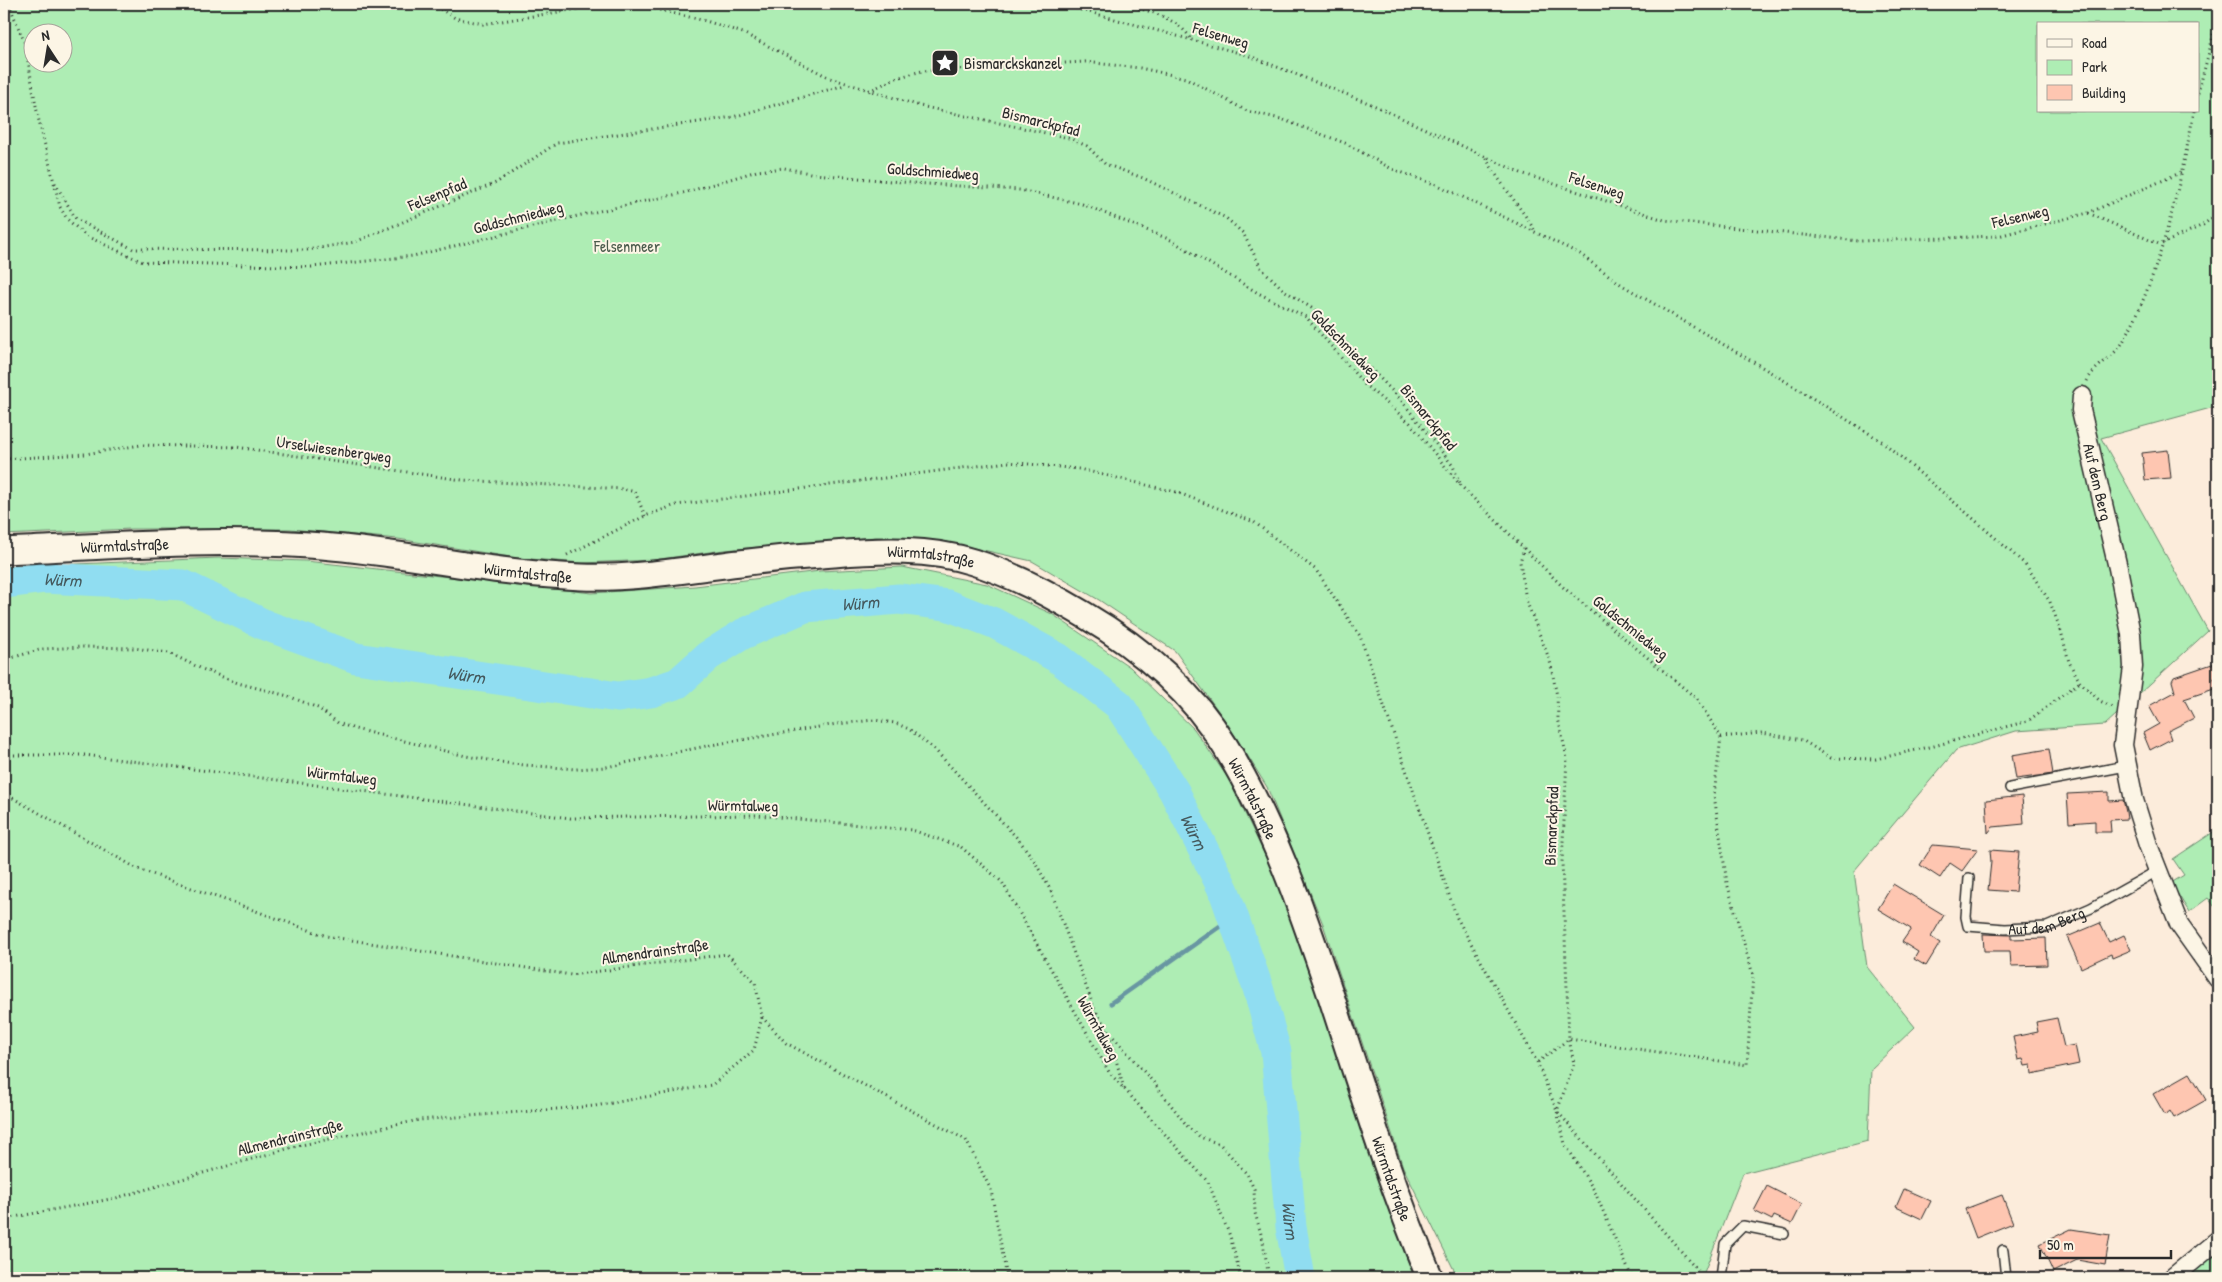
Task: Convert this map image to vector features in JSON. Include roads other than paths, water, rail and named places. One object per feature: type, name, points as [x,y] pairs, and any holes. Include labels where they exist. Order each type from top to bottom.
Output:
[{"type":"main road","name":"Würmtalstraße","points":[[4,551],[269,543],[328,547],[531,573],[585,578],[659,574],[738,563],[864,551],[903,552],[937,554],[970,561],[1036,587],[1095,621],[1146,656],[1190,698],[1224,744],[1267,823],[1297,894],[1402,1213],[1430,1278]]},
{"type":"street","name":"Auf dem Berg","points":[[2082,396],[2081,410],[2118,568],[2130,634],[2133,667],[2130,703],[2126,715],[2123,745],[2126,766],[2148,845],[2179,924],[2218,979]]},
{"type":"street","points":[[2172,1278],[2218,1240]]},
{"type":"lane","points":[[2010,788],[2126,766]]},
{"type":"lane","name":"Auf dem Berg","points":[[1968,878],[1966,917],[1968,926],[2004,928],[2047,927],[2091,908],[2159,870]]},
{"type":"lane","points":[[1721,1278],[1725,1244],[1743,1226],[1784,1234]]},
{"type":"lane","points":[[2003,1250],[2006,1278]]},
{"type":"waterway","name":"Würm","points":[[4,583],[44,578],[183,585],[265,625],[356,658],[618,697],[651,692],[678,683],[708,656],[743,634],[805,607],[899,599],[947,605],[994,623],[1058,658],[1119,705],[1174,791],[1224,891],[1258,988],[1276,1052],[1291,1227],[1300,1278]]},
{"type":"waterway","points":[[1111,1003],[1233,917]]},
{"type":"place","name":"Bismarckskanzel","points":[[945,63]]},
{"type":"park label","name":"Felsenmeer","points":[[627,246]]}]
